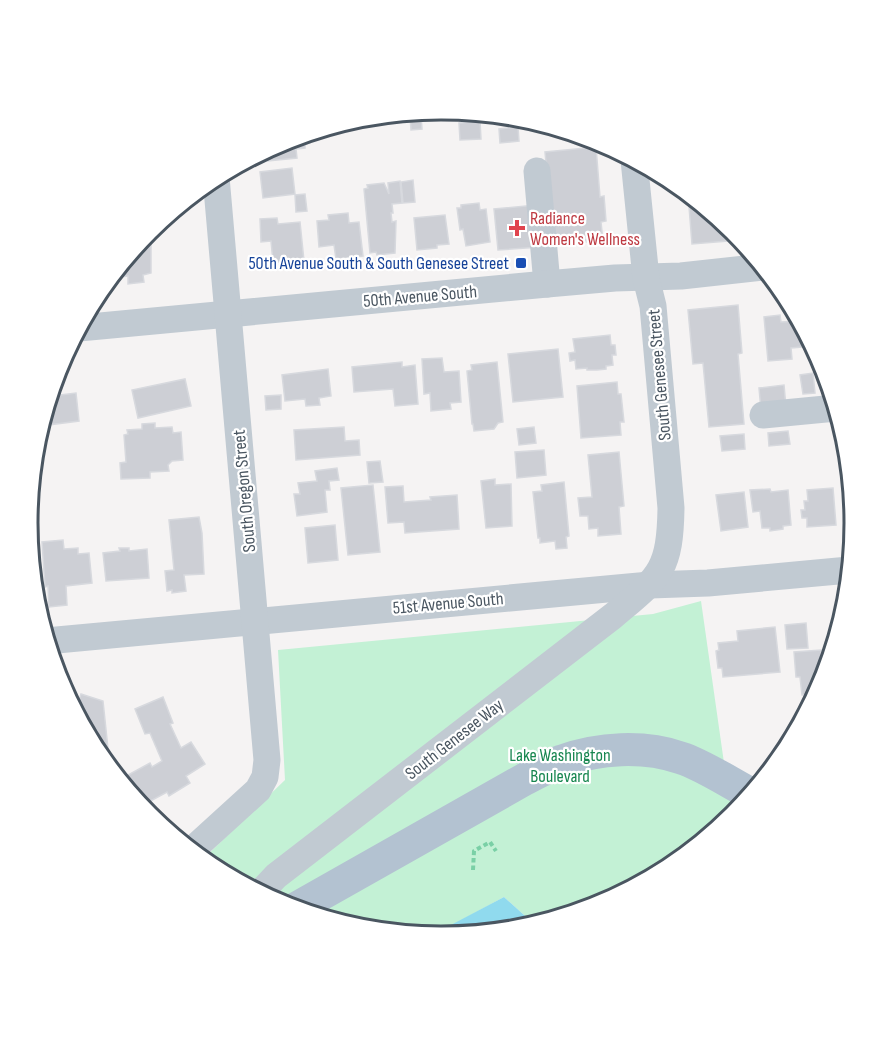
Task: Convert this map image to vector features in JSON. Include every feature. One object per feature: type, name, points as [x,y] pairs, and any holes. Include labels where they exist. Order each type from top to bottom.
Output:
[{"type":"main road","points":[[306,903],[561,761],[595,753],[627,750],[656,752],[682,758],[742,790]]},
{"type":"street","name":"South Genesee Street","points":[[635,170],[646,278],[653,306],[671,508],[665,562],[650,585]]},
{"type":"street","points":[[537,171],[547,284]]},
{"type":"street","name":"South Oregon Street","points":[[198,845],[258,790],[265,777],[267,760],[217,188]]},
{"type":"street","name":"50th Avenue South","points":[[88,327],[547,284],[752,268]]},
{"type":"street","points":[[763,415],[827,409]]},
{"type":"street","name":"51st Avenue South","points":[[55,640],[650,585],[708,583],[841,571]]},
{"type":"street","name":"South Genesee Way","points":[[266,887],[276,876],[594,631],[650,585]]},
{"type":"path","points":[[474,870],[474,851],[490,842],[496,851]]},
{"type":"green space","name":"Lake Washington Boulevard","points":[[701,601],[728,791],[737,795],[686,843],[642,873],[595,896],[545,913],[526,917],[504,897],[449,927],[414,926],[362,919],[311,905],[262,885],[209,853],[285,780],[278,650],[653,614]]},
{"type":"water","points":[[504,897],[526,917],[493,923],[448,927]]},
{"type":"building","points":[[410,121],[421,121],[422,129],[411,130]]},
{"type":"building","points":[[459,123],[480,123],[481,139],[460,140]]},
{"type":"building","points":[[518,128],[519,141],[500,143],[499,129]]},
{"type":"building","points":[[305,144],[305,148],[296,149],[297,158],[268,161]]},
{"type":"building","points":[[586,148],[596,152],[600,197],[604,196],[606,221],[601,222],[603,241],[585,242],[585,237],[553,240],[545,152]]},
{"type":"building","points":[[292,168],[295,194],[263,198],[260,172]]},
{"type":"building","points":[[413,180],[415,202],[403,203],[401,182]]},
{"type":"building","points":[[400,181],[402,203],[392,204],[393,213],[391,213],[392,222],[396,221],[395,253],[377,255],[376,252],[370,253],[364,189],[368,188],[367,185],[384,183],[389,194],[388,183]]},
{"type":"building","points":[[305,194],[307,211],[296,212],[295,195]]},
{"type":"building","points":[[479,203],[480,210],[486,209],[490,242],[466,246],[463,229],[460,230],[457,208],[461,208],[461,205]]},
{"type":"building","name":"Radiance Women's Wellness","points":[[536,205],[540,247],[498,250],[494,209]]},
{"type":"building","points":[[689,207],[727,241],[692,244]]},
{"type":"building","points":[[348,213],[349,223],[359,222],[363,256],[336,259],[334,245],[319,247],[317,221],[329,220],[328,215]]},
{"type":"building","points":[[445,215],[449,244],[417,250],[414,218]]},
{"type":"building","points":[[277,218],[278,224],[300,222],[304,261],[273,262],[271,241],[261,242],[260,219]]},
{"type":"building","points":[[150,245],[151,273],[143,275],[144,282],[128,284],[128,276],[122,277]]},
{"type":"building","points":[[738,305],[742,353],[738,354],[744,424],[709,427],[703,363],[693,364],[688,310]]},
{"type":"building","points":[[780,315],[781,322],[790,322],[802,347],[791,348],[792,359],[768,361],[764,317]]},
{"type":"building","points":[[610,335],[611,345],[615,345],[616,355],[612,355],[613,365],[597,370],[576,369],[575,360],[570,361],[569,353],[575,352],[573,339]]},
{"type":"building","points":[[558,349],[563,397],[513,402],[508,354]]},
{"type":"building","points":[[442,358],[444,372],[459,371],[461,402],[450,403],[451,409],[431,411],[430,393],[424,394],[422,359]]},
{"type":"building","points":[[402,362],[402,367],[415,365],[418,404],[395,406],[393,389],[354,392],[352,367]]},
{"type":"building","points":[[497,362],[503,422],[498,423],[494,429],[474,431],[467,371],[472,370],[471,365]]},
{"type":"building","points":[[328,369],[331,396],[319,398],[320,405],[306,406],[305,399],[285,401],[282,375]]},
{"type":"building","points":[[813,373],[815,393],[803,394],[800,375]]},
{"type":"building","points":[[185,379],[191,406],[138,418],[132,390]]},
{"type":"building","points":[[617,382],[618,394],[621,394],[624,422],[620,422],[621,435],[581,438],[577,386]]},
{"type":"building","points":[[784,385],[786,407],[761,410],[759,388]]},
{"type":"building","points":[[76,393],[79,421],[50,425],[59,395]]},
{"type":"building","points":[[281,395],[281,409],[266,410],[265,396]]},
{"type":"building","points":[[155,423],[155,428],[172,427],[173,433],[181,432],[183,460],[172,461],[168,465],[169,471],[150,472],[150,478],[121,479],[120,463],[126,462],[124,435],[128,434],[127,430],[142,429],[142,424]]},
{"type":"building","points":[[344,427],[345,441],[359,440],[360,455],[296,460],[294,430]]},
{"type":"building","points":[[534,427],[536,443],[519,445],[517,429]]},
{"type":"building","points":[[788,431],[790,444],[769,446],[768,433]]},
{"type":"building","points":[[744,434],[745,449],[722,451],[720,436]]},
{"type":"building","points":[[544,450],[546,475],[517,478],[515,452]]},
{"type":"building","points":[[619,452],[624,506],[619,507],[621,534],[598,536],[598,528],[589,529],[588,516],[580,516],[578,498],[592,497],[588,455]]},
{"type":"building","points":[[380,461],[383,482],[369,483],[367,462]]},
{"type":"building","points":[[337,468],[339,480],[329,481],[330,490],[325,490],[327,512],[297,516],[294,494],[300,494],[298,483],[317,481],[315,471]]},
{"type":"building","points":[[495,479],[495,485],[511,484],[512,526],[486,528],[481,481]]},
{"type":"building","points":[[564,482],[569,536],[566,537],[567,548],[556,549],[555,541],[540,543],[533,492],[542,491],[541,485]]},
{"type":"building","points":[[373,485],[380,552],[348,555],[341,488]]},
{"type":"building","points":[[403,486],[404,502],[457,495],[459,529],[405,533],[404,522],[388,523],[385,487]]},
{"type":"building","points":[[833,488],[836,525],[807,527],[807,518],[802,518],[801,510],[805,510],[804,501],[808,501],[807,490]]},
{"type":"building","points":[[770,489],[771,492],[788,490],[791,525],[783,526],[783,529],[770,531],[770,528],[762,528],[760,511],[753,512],[750,490]]},
{"type":"building","points":[[744,492],[748,527],[721,531],[716,495]]},
{"type":"building","points":[[199,517],[204,574],[184,575],[186,591],[172,593],[172,590],[167,591],[165,571],[174,570],[169,520]]},
{"type":"building","points":[[335,525],[338,560],[308,563],[305,528]]},
{"type":"building","points":[[63,540],[64,549],[78,548],[78,554],[89,553],[92,583],[66,586],[67,605],[49,607],[48,586],[45,587],[42,542]]},
{"type":"building","points":[[119,548],[129,548],[129,551],[147,549],[149,578],[106,581],[103,553],[120,551]]},
{"type":"building","points":[[806,623],[808,648],[787,649],[785,625]]},
{"type":"building","points":[[775,627],[780,672],[723,677],[722,668],[718,668],[716,651],[719,650],[718,643],[738,641],[737,631]]},
{"type":"building","points":[[821,650],[821,655],[805,695],[802,695],[800,677],[796,677],[794,652]]},
{"type":"building","points":[[81,694],[103,701],[108,752],[91,725],[79,701]]},
{"type":"building","points":[[163,697],[173,723],[170,724],[181,748],[191,742],[205,764],[186,776],[190,783],[169,796],[167,792],[150,801],[128,775],[150,763],[152,767],[162,761],[150,733],[145,734],[135,709]]},
{"type":"place","name":"Radiance Women's Wellness","points":[[517,228]]},
{"type":"place","name":"50th Avenue South & South Genesee Street","points":[[521,263]]}]
